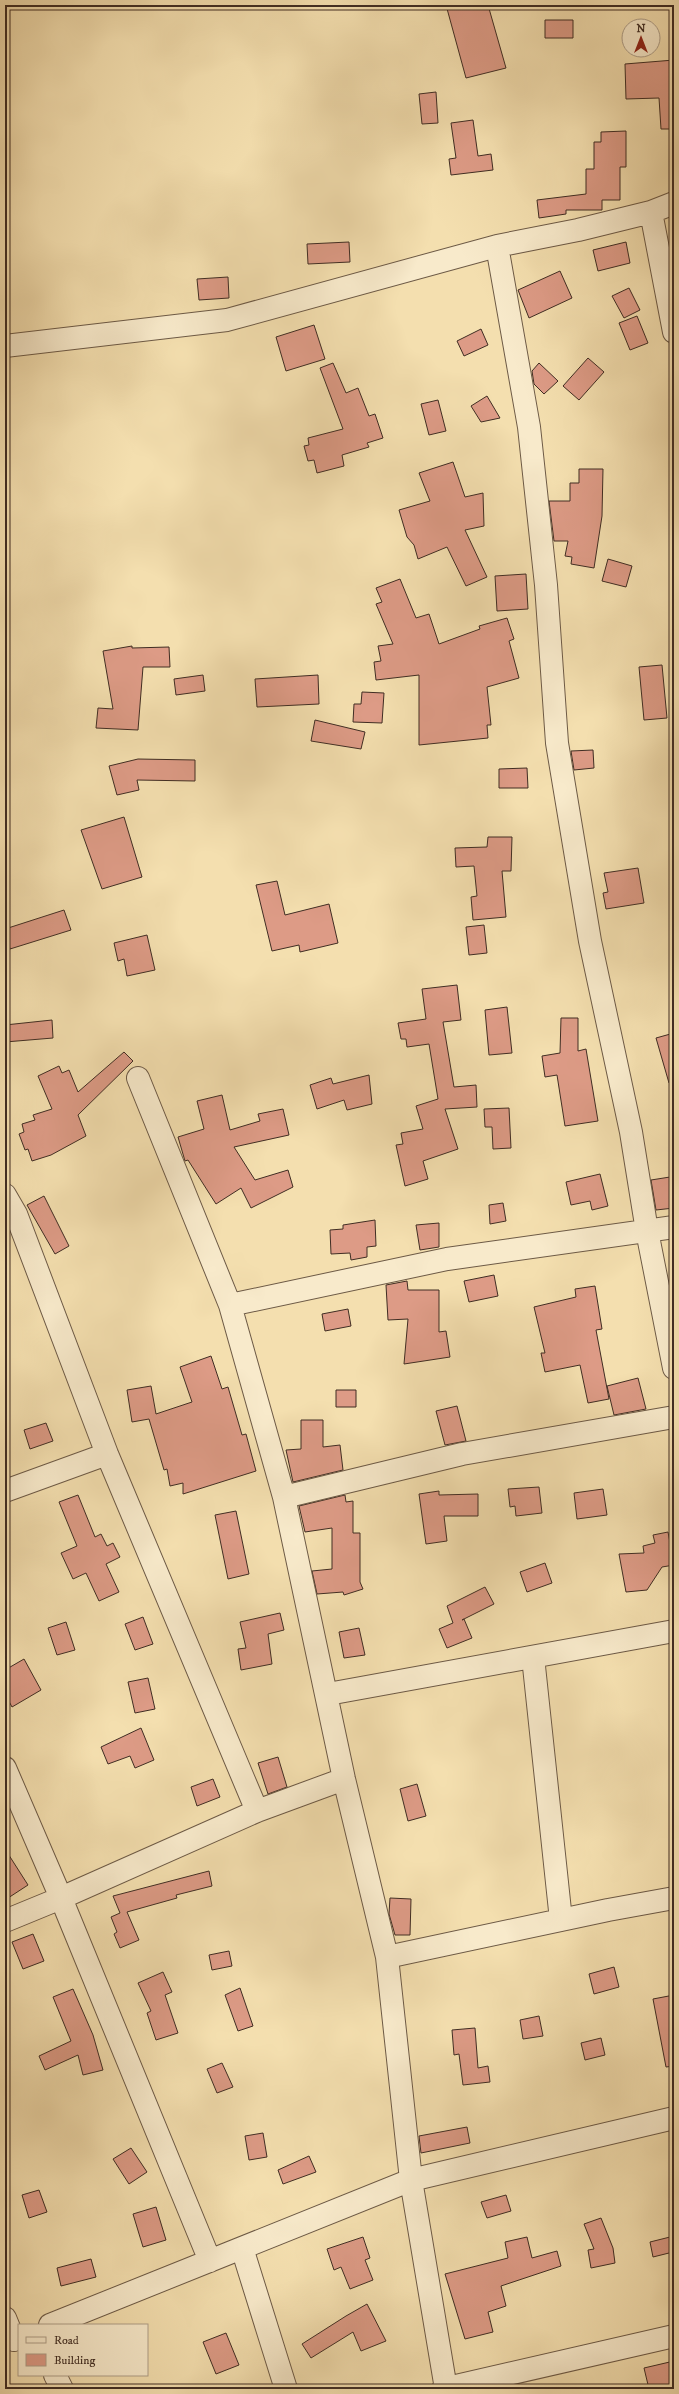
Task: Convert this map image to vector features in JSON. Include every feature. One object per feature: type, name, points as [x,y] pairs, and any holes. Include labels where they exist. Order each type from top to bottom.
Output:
[{"type":"street","points":[[5,346],[227,320],[497,246],[571,232],[651,212],[674,203]]},
{"type":"street","points":[[651,212],[674,332]]},
{"type":"street","points":[[497,246],[529,427],[546,585],[557,743],[590,941],[631,1132],[647,1231],[674,1368]]},
{"type":"street","points":[[138,1078],[230,1306],[284,1497],[328,1694],[344,1779],[387,1957],[412,2180],[445,2389],[674,2336]]},
{"type":"street","points":[[5,1195],[16,1214],[107,1454],[257,1811]]},
{"type":"street","points":[[230,1306],[447,1259],[674,1227]]},
{"type":"street","points":[[284,1497],[462,1454],[674,1417]]},
{"type":"street","points":[[5,1491],[107,1454]]},
{"type":"street","points":[[328,1694],[674,1631]]},
{"type":"street","points":[[533,1657],[561,1920]]},
{"type":"street","points":[[5,1768],[61,1898],[210,2261]]},
{"type":"street","points":[[5,1920],[61,1898],[257,1811],[344,1779]]},
{"type":"street","points":[[387,1957],[561,1920],[674,1898]]},
{"type":"street","points":[[52,2324],[412,2180],[674,2118]]},
{"type":"street","points":[[242,2248],[286,2389]]},
{"type":"street","points":[[5,2318],[13,2341]]},
{"type":"street","points":[[56,2376],[62,2389]]},
{"type":"building","points":[[446,5],[488,5],[506,68],[466,78]]},
{"type":"building","points":[[545,20],[573,20],[573,38],[545,38]]},
{"type":"building","points":[[674,60],[674,129],[661,129],[659,98],[626,99],[625,64]]},
{"type":"building","points":[[436,92],[438,123],[422,124],[419,94]]},
{"type":"building","points":[[473,120],[478,156],[491,154],[493,170],[451,175],[449,159],[456,158],[451,123]]},
{"type":"building","points":[[626,131],[626,167],[620,167],[620,200],[602,200],[602,210],[566,210],[566,214],[539,218],[537,200],[586,194],[586,169],[594,169],[594,142],[601,142],[601,132]]},
{"type":"building","points":[[349,242],[350,262],[308,264],[307,244]]},
{"type":"building","points":[[626,242],[630,263],[598,271],[593,250]]},
{"type":"building","points":[[560,271],[572,298],[529,318],[518,290]]},
{"type":"building","points":[[228,277],[229,298],[199,300],[197,279]]},
{"type":"building","points":[[629,288],[640,310],[624,318],[612,296]]},
{"type":"building","points":[[637,316],[648,343],[630,350],[619,323]]},
{"type":"building","points":[[314,325],[325,359],[286,371],[276,337]]},
{"type":"building","points":[[481,329],[488,345],[464,356],[457,341]]},
{"type":"building","points":[[588,358],[604,372],[579,400],[563,386]]},
{"type":"building","points":[[333,363],[346,393],[358,388],[369,416],[375,414],[383,438],[367,443],[369,447],[342,455],[344,466],[317,473],[314,460],[308,461],[304,446],[309,445],[308,438],[343,429],[320,368]]},
{"type":"building","points":[[539,363],[558,381],[544,394],[534,384],[532,371]]},
{"type":"building","points":[[487,396],[500,418],[481,422],[471,406]]},
{"type":"building","points":[[438,400],[446,431],[429,435],[421,404]]},
{"type":"building","points":[[453,462],[465,497],[483,493],[484,526],[465,530],[487,577],[466,586],[447,547],[418,559],[414,545],[407,537],[399,510],[430,501],[419,473]]},
{"type":"building","points":[[579,469],[603,469],[602,516],[594,568],[571,564],[572,557],[565,556],[568,541],[554,541],[549,501],[570,501],[570,483],[579,483]]},
{"type":"building","points":[[608,559],[632,566],[626,587],[602,581]]},
{"type":"building","points":[[526,574],[528,609],[497,611],[495,576]]},
{"type":"building","points":[[400,579],[416,618],[429,614],[439,644],[480,629],[479,626],[507,618],[514,639],[509,641],[519,678],[487,687],[491,725],[487,725],[488,738],[419,745],[419,675],[376,680],[374,662],[381,661],[378,646],[393,644],[376,604],[382,602],[376,588]]},
{"type":"building","points":[[132,646],[132,648],[169,647],[170,667],[143,667],[138,730],[96,728],[98,708],[113,709],[103,651]]},
{"type":"building","points":[[662,665],[667,718],[644,720],[639,667]]},
{"type":"building","points":[[203,675],[205,691],[176,695],[174,679]]},
{"type":"building","points":[[318,675],[319,704],[257,707],[255,679]]},
{"type":"building","points":[[362,692],[384,693],[382,723],[353,722],[354,704],[361,704]]},
{"type":"building","points":[[315,720],[365,732],[361,749],[311,741]]},
{"type":"building","points":[[593,750],[594,768],[574,770],[571,751]]},
{"type":"building","points":[[138,759],[195,760],[195,781],[137,780],[139,790],[117,795],[109,766]]},
{"type":"building","points":[[527,768],[528,788],[499,788],[499,769]]},
{"type":"building","points":[[124,817],[142,877],[102,889],[81,830]]},
{"type":"building","points":[[488,837],[512,837],[511,871],[502,871],[506,917],[473,920],[471,897],[477,896],[474,866],[456,867],[455,848],[487,847]]},
{"type":"building","points":[[638,868],[644,903],[606,909],[603,893],[608,892],[604,873]]},
{"type":"building","points":[[277,881],[285,915],[329,904],[338,943],[300,952],[299,945],[272,951],[256,885]]},
{"type":"building","points":[[64,910],[71,930],[10,949],[5,929]]},
{"type":"building","points":[[484,925],[487,953],[469,955],[466,927]]},
{"type":"building","points":[[147,935],[155,970],[127,976],[124,959],[118,961],[114,943]]},
{"type":"building","points":[[457,985],[461,1020],[443,1022],[454,1087],[476,1085],[477,1107],[445,1109],[458,1149],[423,1161],[428,1179],[405,1186],[396,1145],[403,1144],[401,1133],[423,1129],[416,1106],[438,1099],[429,1044],[407,1047],[406,1039],[401,1039],[398,1023],[426,1019],[422,989]]},
{"type":"building","points":[[507,1007],[512,1053],[489,1055],[485,1010]]},
{"type":"building","points":[[561,1018],[578,1018],[578,1051],[586,1049],[598,1121],[565,1126],[557,1075],[545,1077],[542,1056],[560,1053]]},
{"type":"building","points":[[52,1020],[53,1038],[5,1042],[5,1025]]},
{"type":"building","points":[[674,1033],[674,1082],[669,1083],[656,1038]]},
{"type":"building","points":[[124,1052],[133,1061],[78,1115],[86,1136],[51,1155],[32,1161],[28,1149],[25,1150],[19,1134],[24,1132],[22,1124],[35,1120],[33,1115],[52,1109],[38,1076],[59,1066],[62,1073],[69,1070],[78,1092]]},
{"type":"building","points":[[369,1075],[372,1104],[347,1110],[344,1100],[317,1109],[310,1085],[331,1078],[333,1084]]},
{"type":"building","points":[[222,1095],[230,1130],[260,1121],[258,1114],[283,1109],[289,1135],[234,1147],[255,1180],[288,1170],[293,1187],[251,1208],[241,1188],[216,1204],[188,1160],[185,1161],[178,1137],[204,1129],[197,1101]]},
{"type":"building","points":[[509,1108],[511,1148],[493,1149],[492,1127],[485,1127],[484,1109]]},
{"type":"building","points":[[600,1174],[608,1206],[592,1210],[590,1201],[571,1205],[566,1182]]},
{"type":"building","points":[[670,1177],[674,1208],[656,1210],[651,1180]]},
{"type":"building","points":[[44,1196],[69,1246],[55,1254],[27,1205]]},
{"type":"building","points":[[503,1203],[506,1221],[490,1224],[489,1205]]},
{"type":"building","points":[[375,1220],[376,1246],[367,1247],[367,1257],[351,1260],[350,1253],[331,1254],[330,1230],[343,1229],[343,1225]]},
{"type":"building","points":[[439,1223],[439,1247],[420,1250],[416,1225]]},
{"type":"building","points":[[494,1275],[498,1296],[469,1302],[464,1281]]},
{"type":"building","points":[[407,1281],[408,1290],[439,1290],[439,1332],[446,1331],[450,1357],[404,1364],[408,1319],[388,1320],[386,1285]]},
{"type":"building","points":[[595,1286],[602,1329],[596,1330],[609,1399],[588,1403],[580,1365],[545,1372],[541,1353],[545,1353],[534,1307],[576,1297],[575,1289]]},
{"type":"building","points":[[348,1309],[351,1326],[325,1331],[322,1314]]},
{"type":"building","points":[[211,1356],[222,1389],[228,1387],[242,1435],[246,1434],[256,1471],[183,1494],[183,1483],[170,1486],[167,1469],[164,1470],[149,1419],[132,1422],[127,1390],[151,1386],[156,1414],[192,1402],[180,1367]]},
{"type":"building","points":[[638,1378],[646,1409],[614,1415],[607,1386]]},
{"type":"building","points":[[336,1390],[356,1390],[356,1407],[336,1407]]},
{"type":"building","points":[[457,1406],[466,1441],[445,1445],[436,1411]]},
{"type":"building","points":[[301,1420],[323,1420],[323,1447],[340,1445],[343,1470],[293,1482],[286,1450],[301,1449]]},
{"type":"building","points":[[46,1423],[53,1441],[30,1449],[24,1430]]},
{"type":"building","points":[[539,1487],[542,1513],[516,1516],[515,1506],[510,1507],[508,1489]]},
{"type":"building","points":[[603,1489],[607,1515],[577,1519],[574,1493]]},
{"type":"building","points":[[439,1491],[439,1495],[478,1494],[478,1516],[444,1516],[447,1541],[426,1544],[419,1494]]},
{"type":"building","points":[[78,1495],[95,1537],[101,1534],[107,1546],[113,1543],[120,1557],[106,1564],[119,1592],[99,1601],[86,1573],[73,1579],[61,1553],[77,1546],[59,1502]]},
{"type":"building","points":[[345,1495],[346,1502],[353,1501],[353,1533],[360,1533],[360,1582],[363,1589],[344,1595],[343,1592],[317,1594],[312,1571],[332,1569],[332,1528],[305,1532],[299,1506]]},
{"type":"building","points":[[236,1511],[249,1574],[228,1579],[215,1515]]},
{"type":"building","points":[[668,1532],[674,1565],[662,1567],[647,1590],[626,1592],[619,1554],[644,1553],[643,1546],[655,1543],[653,1535]]},
{"type":"building","points":[[545,1563],[552,1583],[527,1592],[520,1572]]},
{"type":"building","points":[[485,1587],[494,1604],[464,1619],[472,1638],[447,1648],[439,1629],[453,1623],[447,1606]]},
{"type":"building","points":[[280,1613],[284,1630],[268,1634],[272,1664],[241,1670],[238,1649],[246,1648],[240,1622]]},
{"type":"building","points":[[143,1617],[153,1644],[135,1650],[125,1624]]},
{"type":"building","points":[[66,1622],[75,1650],[57,1655],[48,1628]]},
{"type":"building","points":[[359,1628],[365,1655],[344,1658],[339,1632]]},
{"type":"building","points":[[24,1659],[41,1690],[12,1707],[5,1694],[5,1670]]},
{"type":"building","points":[[148,1678],[155,1709],[135,1713],[128,1682]]},
{"type":"building","points":[[141,1728],[154,1760],[135,1768],[130,1756],[108,1764],[101,1747]]},
{"type":"building","points":[[278,1757],[287,1787],[268,1794],[258,1763]]},
{"type":"building","points":[[213,1779],[220,1797],[197,1806],[191,1787]]},
{"type":"building","points":[[417,1784],[426,1816],[408,1821],[400,1789]]},
{"type":"building","points":[[5,1849],[28,1885],[5,1900]]},
{"type":"building","points":[[209,1871],[212,1886],[176,1895],[177,1898],[127,1912],[139,1940],[120,1948],[114,1934],[117,1932],[111,1917],[120,1913],[113,1896]]},
{"type":"building","points":[[390,1898],[411,1899],[410,1935],[395,1935],[389,1914]]},
{"type":"building","points":[[33,1934],[44,1961],[23,1969],[12,1942]]},
{"type":"building","points":[[229,1951],[232,1966],[212,1970],[209,1955]]},
{"type":"building","points":[[614,1967],[619,1987],[594,1994],[589,1974]]},
{"type":"building","points":[[163,1972],[172,1992],[165,1995],[178,2033],[156,2040],[147,2013],[151,2011],[138,1983]]},
{"type":"building","points":[[240,1988],[253,2026],[238,2031],[225,1995]]},
{"type":"building","points":[[73,1989],[93,2035],[103,2070],[83,2075],[78,2055],[45,2070],[39,2056],[71,2041],[53,1997]]},
{"type":"building","points":[[674,1995],[674,2066],[666,2067],[653,1999]]},
{"type":"building","points":[[539,2016],[543,2036],[523,2039],[520,2020]]},
{"type":"building","points":[[475,2028],[478,2068],[488,2066],[490,2082],[463,2085],[459,2054],[454,2055],[452,2030]]},
{"type":"building","points":[[601,2038],[605,2055],[585,2060],[581,2043]]},
{"type":"building","points":[[222,2063],[233,2087],[217,2093],[207,2069]]},
{"type":"building","points":[[467,2127],[470,2143],[421,2153],[419,2136]]},
{"type":"building","points":[[263,2133],[267,2157],[249,2160],[245,2136]]},
{"type":"building","points":[[131,2148],[147,2172],[129,2184],[113,2159]]},
{"type":"building","points":[[309,2156],[316,2172],[283,2184],[278,2170]]},
{"type":"building","points":[[39,2190],[47,2212],[29,2218],[22,2195]]},
{"type":"building","points":[[506,2195],[511,2211],[487,2218],[481,2202]]},
{"type":"building","points":[[156,2207],[166,2240],[143,2247],[133,2214]]},
{"type":"building","points":[[601,2218],[613,2248],[615,2263],[591,2268],[588,2250],[594,2249],[584,2224]]},
{"type":"building","points":[[363,2237],[370,2258],[365,2260],[373,2280],[350,2289],[341,2267],[334,2270],[327,2249]]},
{"type":"building","points":[[527,2237],[532,2258],[557,2251],[561,2266],[501,2286],[506,2306],[488,2312],[493,2332],[465,2339],[445,2274],[508,2258],[505,2242]]},
{"type":"building","points":[[670,2237],[673,2252],[653,2257],[650,2242]]},
{"type":"building","points":[[91,2259],[96,2277],[61,2286],[57,2268]]},
{"type":"building","points":[[367,2304],[386,2341],[361,2351],[353,2332],[311,2358],[302,2344]]},
{"type":"building","points":[[226,2333],[239,2365],[216,2374],[203,2342]]},
{"type":"building","points":[[674,2361],[674,2389],[649,2389],[644,2368]]}]
